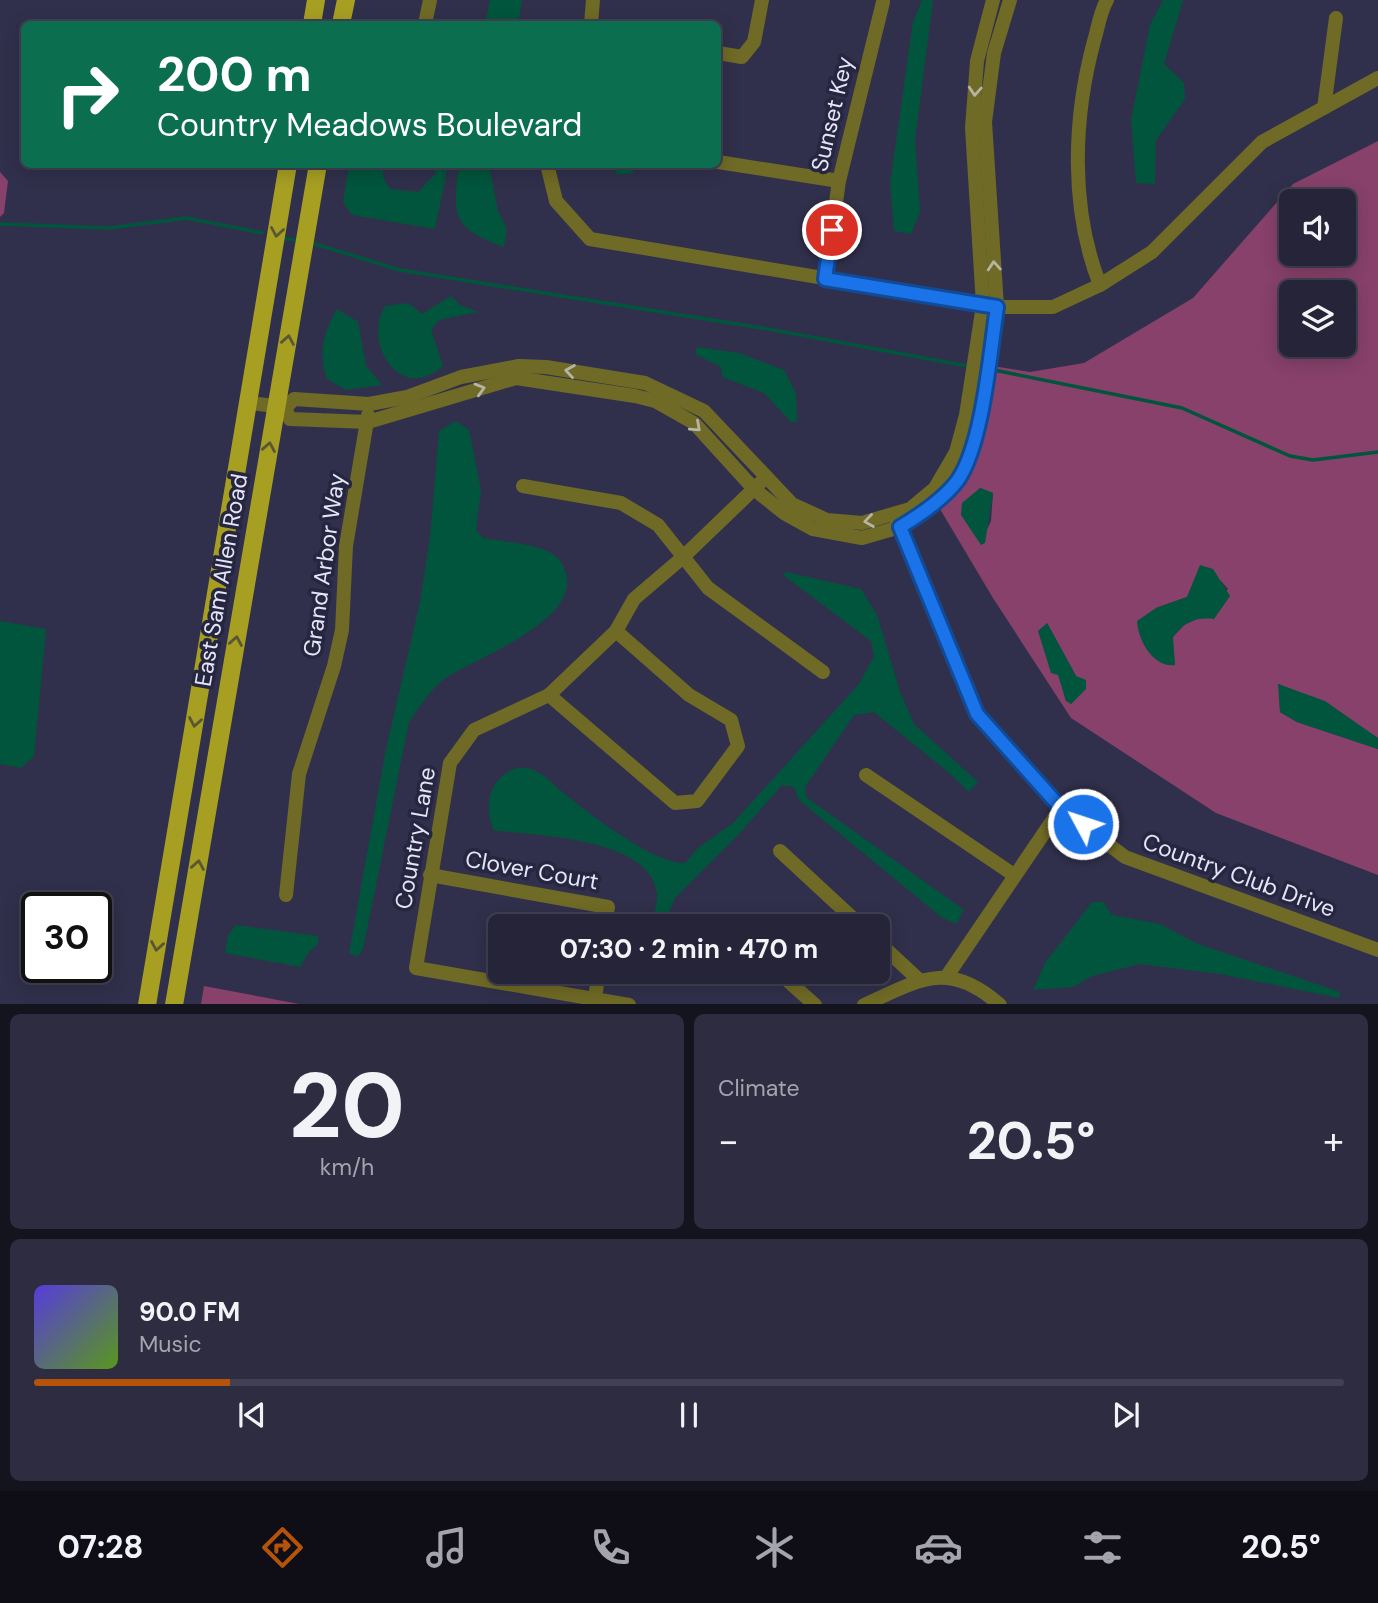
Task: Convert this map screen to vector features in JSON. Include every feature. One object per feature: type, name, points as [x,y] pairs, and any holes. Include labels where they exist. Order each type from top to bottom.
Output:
[{"type":"main road","points":[[312,21],[316,0]]},
{"type":"main road","points":[[342,21],[346,0]]},
{"type":"main road","points":[[147,1004],[287,168]]},
{"type":"main road","name":"East Sam Allen Road","points":[[174,1004],[281,407],[317,168]]},
{"type":"street","points":[[426,21],[430,0]]},
{"type":"street","points":[[591,21],[593,0]]},
{"type":"street","points":[[721,54],[742,57],[754,42],[762,0]]},
{"type":"street","points":[[281,407],[290,419],[368,422],[433,395],[516,378],[592,390],[655,401],[694,423],[754,489],[784,513],[813,529],[862,538],[920,508],[958,480],[976,400],[990,306],[972,128],[988,48],[993,0]]},
{"type":"street","points":[[988,48],[1010,0]]},
{"type":"street","points":[[1100,285],[1086,251],[1077,160],[1085,77],[1107,0]]},
{"type":"street","name":"Sunset Key","points":[[825,279],[839,181],[883,2]]},
{"type":"street","points":[[1324,108],[1336,18]]},
{"type":"street","points":[[548,168],[556,201],[590,239],[990,306],[1054,307],[1100,285],[1152,252],[1262,142],[1378,78]]},
{"type":"street","points":[[721,162],[839,181]]},
{"type":"street","points":[[433,395],[461,376],[519,366],[645,383],[704,411],[792,504],[827,520],[862,523],[897,521]]},
{"type":"street","points":[[592,390],[595,375]]},
{"type":"street","points":[[249,402],[281,407],[294,399],[332,403],[409,403]]},
{"type":"street","points":[[331,420],[332,403]]},
{"type":"street","name":"Grand Arbor Way","points":[[286,895],[299,774],[334,666],[342,630],[346,546],[369,404]]},
{"type":"street","name":"Country Lane","points":[[629,1004],[416,968],[450,764],[474,730],[549,695],[616,631],[634,599],[682,558],[765,478]]},
{"type":"street","points":[[523,486],[621,503],[658,525],[708,588],[823,672]]},
{"type":"street","name":"Country Club Drive","points":[[897,521],[977,714],[1061,808],[1125,857],[1378,950]]},
{"type":"street","points":[[549,695],[675,803],[697,801],[738,746],[731,720],[689,695],[616,631]]},
{"type":"street","points":[[866,775],[1014,875]]},
{"type":"street","points":[[947,976],[1061,808]]},
{"type":"street","points":[[780,851],[848,914]]},
{"type":"street","name":"Clover Court","points":[[430,875],[608,907],[607,914]]},
{"type":"street","points":[[890,953],[919,980]]},
{"type":"street","points":[[864,1004],[919,980],[947,976],[982,989],[1000,1004]]},
{"type":"street","points":[[595,998],[597,984]]},
{"type":"street","points":[[792,984],[815,1004]]},
{"type":"shaded area","points":[[490,0],[522,0],[518,21],[486,21]]},
{"type":"shaded area","points":[[922,0],[933,0],[915,140],[920,212],[911,234],[894,231],[890,184],[913,22]]},
{"type":"shaded area","points":[[1163,0],[1183,0],[1164,64],[1184,83],[1185,99],[1156,140],[1155,184],[1136,183],[1131,120],[1150,25]]},
{"type":"shaded area","points":[[1378,141],[1378,738],[1279,684],[1280,712],[1297,722],[1378,749],[1378,875],[1216,813],[1071,718],[993,598],[934,499],[980,364],[1030,372],[1084,363],[1193,298],[1279,200],[1279,266],[1356,266],[1356,189],[1289,189],[1293,184]],"holes":[[[980,488],[993,493],[991,521],[984,536]],[[1220,580],[1228,589],[1201,617],[1184,625],[1173,637],[1156,608],[1187,597],[1194,581]],[[1047,623],[1076,676],[1066,701]]]},
{"type":"shaded area","points":[[349,168],[382,168],[383,177],[390,189],[418,192],[436,173],[435,168],[447,168],[435,229],[352,215],[343,202]]},
{"type":"shaded area","points":[[459,168],[490,168],[498,211],[507,229],[504,247],[465,226],[456,208]]},
{"type":"shaded area","points":[[612,168],[635,168],[633,173],[618,175]]},
{"type":"shaded area","points":[[0,172],[8,181],[4,213],[0,217]]},
{"type":"shaded area","points":[[451,296],[460,305],[478,312],[439,320],[431,330],[443,366],[428,376],[413,378],[401,374],[390,365],[382,352],[379,321],[385,306],[408,303],[422,314]]},
{"type":"shaded area","points":[[337,309],[358,322],[366,366],[382,385],[346,390],[327,379],[323,343]]},
{"type":"shaded area","points":[[697,347],[739,353],[784,370],[796,393],[797,422],[791,422],[764,393],[722,377],[721,367],[695,354]]},
{"type":"shaded area","points":[[456,421],[469,430],[481,490],[476,530],[483,538],[526,545],[554,555],[565,570],[566,591],[557,607],[523,636],[441,681],[409,722],[363,949],[357,957],[349,953],[386,749],[420,602],[430,537],[439,431]]},
{"type":"shaded area","points":[[980,488],[993,493],[985,543],[981,545],[961,515],[962,503]]},
{"type":"shaded area","points":[[1200,565],[1213,569],[1230,596],[1214,619],[1190,622],[1177,632],[1173,637],[1175,665],[1167,665],[1148,651],[1140,636],[1137,621],[1156,608],[1187,597]]},
{"type":"shaded area","points":[[786,572],[861,589],[877,615],[900,692],[914,724],[978,782],[969,792],[874,712],[854,715],[805,787],[806,797],[964,910],[956,924],[941,917],[799,800],[794,787],[782,785],[739,834],[675,898],[668,914],[654,914],[657,893],[650,874],[634,860],[613,850],[588,843],[493,830],[489,807],[493,789],[508,771],[523,768],[543,776],[621,835],[672,861],[685,863],[698,848],[733,823],[859,684],[874,656],[871,641],[783,575]]},
{"type":"shaded area","points":[[0,621],[46,629],[34,756],[21,768],[0,764]]},
{"type":"shaded area","points":[[1047,623],[1076,676],[1086,680],[1086,689],[1071,704],[1066,701],[1058,675],[1051,673],[1038,631]]},
{"type":"shaded area","points":[[1278,684],[1325,701],[1378,738],[1378,749],[1297,722],[1280,712]]},
{"type":"shaded area","points":[[1092,902],[1103,902],[1112,915],[1160,924],[1198,944],[1340,992],[1339,998],[1220,974],[1140,964],[1092,976],[1073,987],[1033,990],[1045,963]]},
{"type":"shaded area","points":[[236,925],[318,936],[318,944],[309,952],[300,967],[225,953],[228,935]]},
{"type":"shaded area","points":[[204,986],[299,1004],[201,1004]]},
{"type":"waterway","points":[[0,224],[109,228],[187,218],[262,233]]},
{"type":"waterway","points":[[283,238],[294,240]]},
{"type":"waterway","points":[[315,244],[400,270],[768,329],[967,366]]},
{"type":"waterway","points":[[994,370],[1182,408],[1290,456],[1313,460],[1378,452]]},
{"type":"route","points":[[832,230],[825,279],[997,307],[983,400],[970,454],[958,480],[924,512],[900,527],[977,714],[1061,808],[1083,824]]}]
